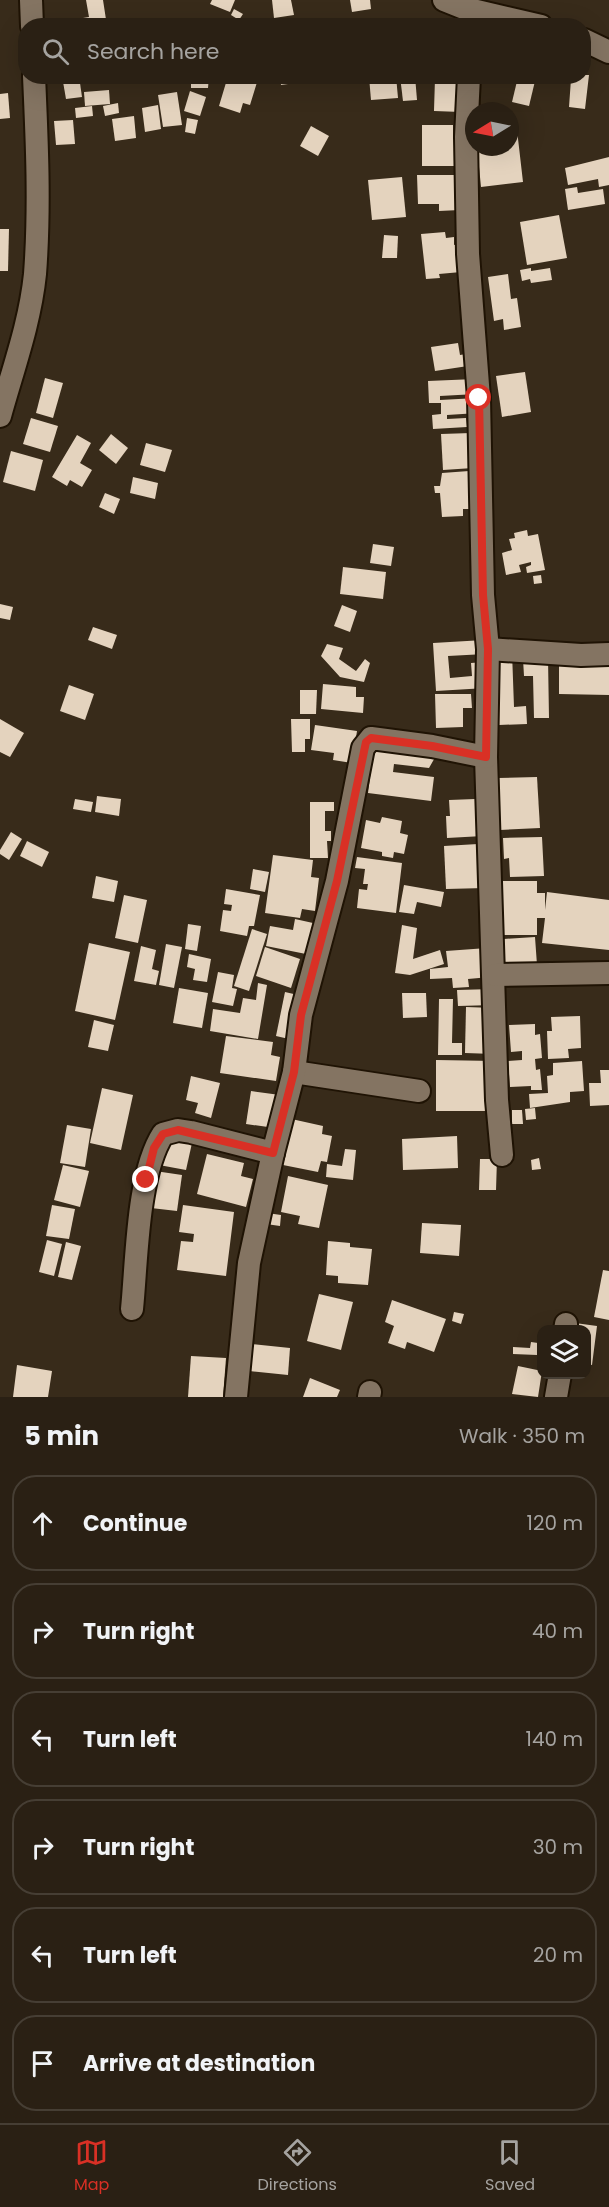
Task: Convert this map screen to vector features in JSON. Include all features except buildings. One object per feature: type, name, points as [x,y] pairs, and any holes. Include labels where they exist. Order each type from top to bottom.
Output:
[{"type":"street","points":[[31,0],[32,18]]},
{"type":"street","points":[[458,11],[497,18]]},
{"type":"street","points":[[591,43],[609,52]]},
{"type":"street","points":[[0,416],[6,371],[23,342],[35,276],[39,178],[34,84]]},
{"type":"street","points":[[469,84],[466,137],[468,254],[479,398],[483,595],[488,649],[486,757],[495,975],[497,1100],[502,1155]]},
{"type":"street","points":[[488,649],[581,655],[609,654]]},
{"type":"street","points":[[236,1397],[249,1263],[273,1153],[294,1072],[301,1015],[337,881],[366,742],[371,738],[432,746],[486,757]]},
{"type":"street","points":[[495,975],[609,973]]},
{"type":"street","points":[[294,1072],[419,1091]]},
{"type":"street","points":[[132,1309],[146,1180],[154,1148],[163,1134],[178,1130],[191,1132],[273,1153]]},
{"type":"street","points":[[556,1397],[559,1379]]},
{"type":"route","points":[[146,1180],[154,1148],[163,1134],[178,1130],[273,1153],[294,1072],[301,1015],[337,881],[366,742],[371,738],[432,746],[486,757],[488,649],[483,595],[479,398]]}]
